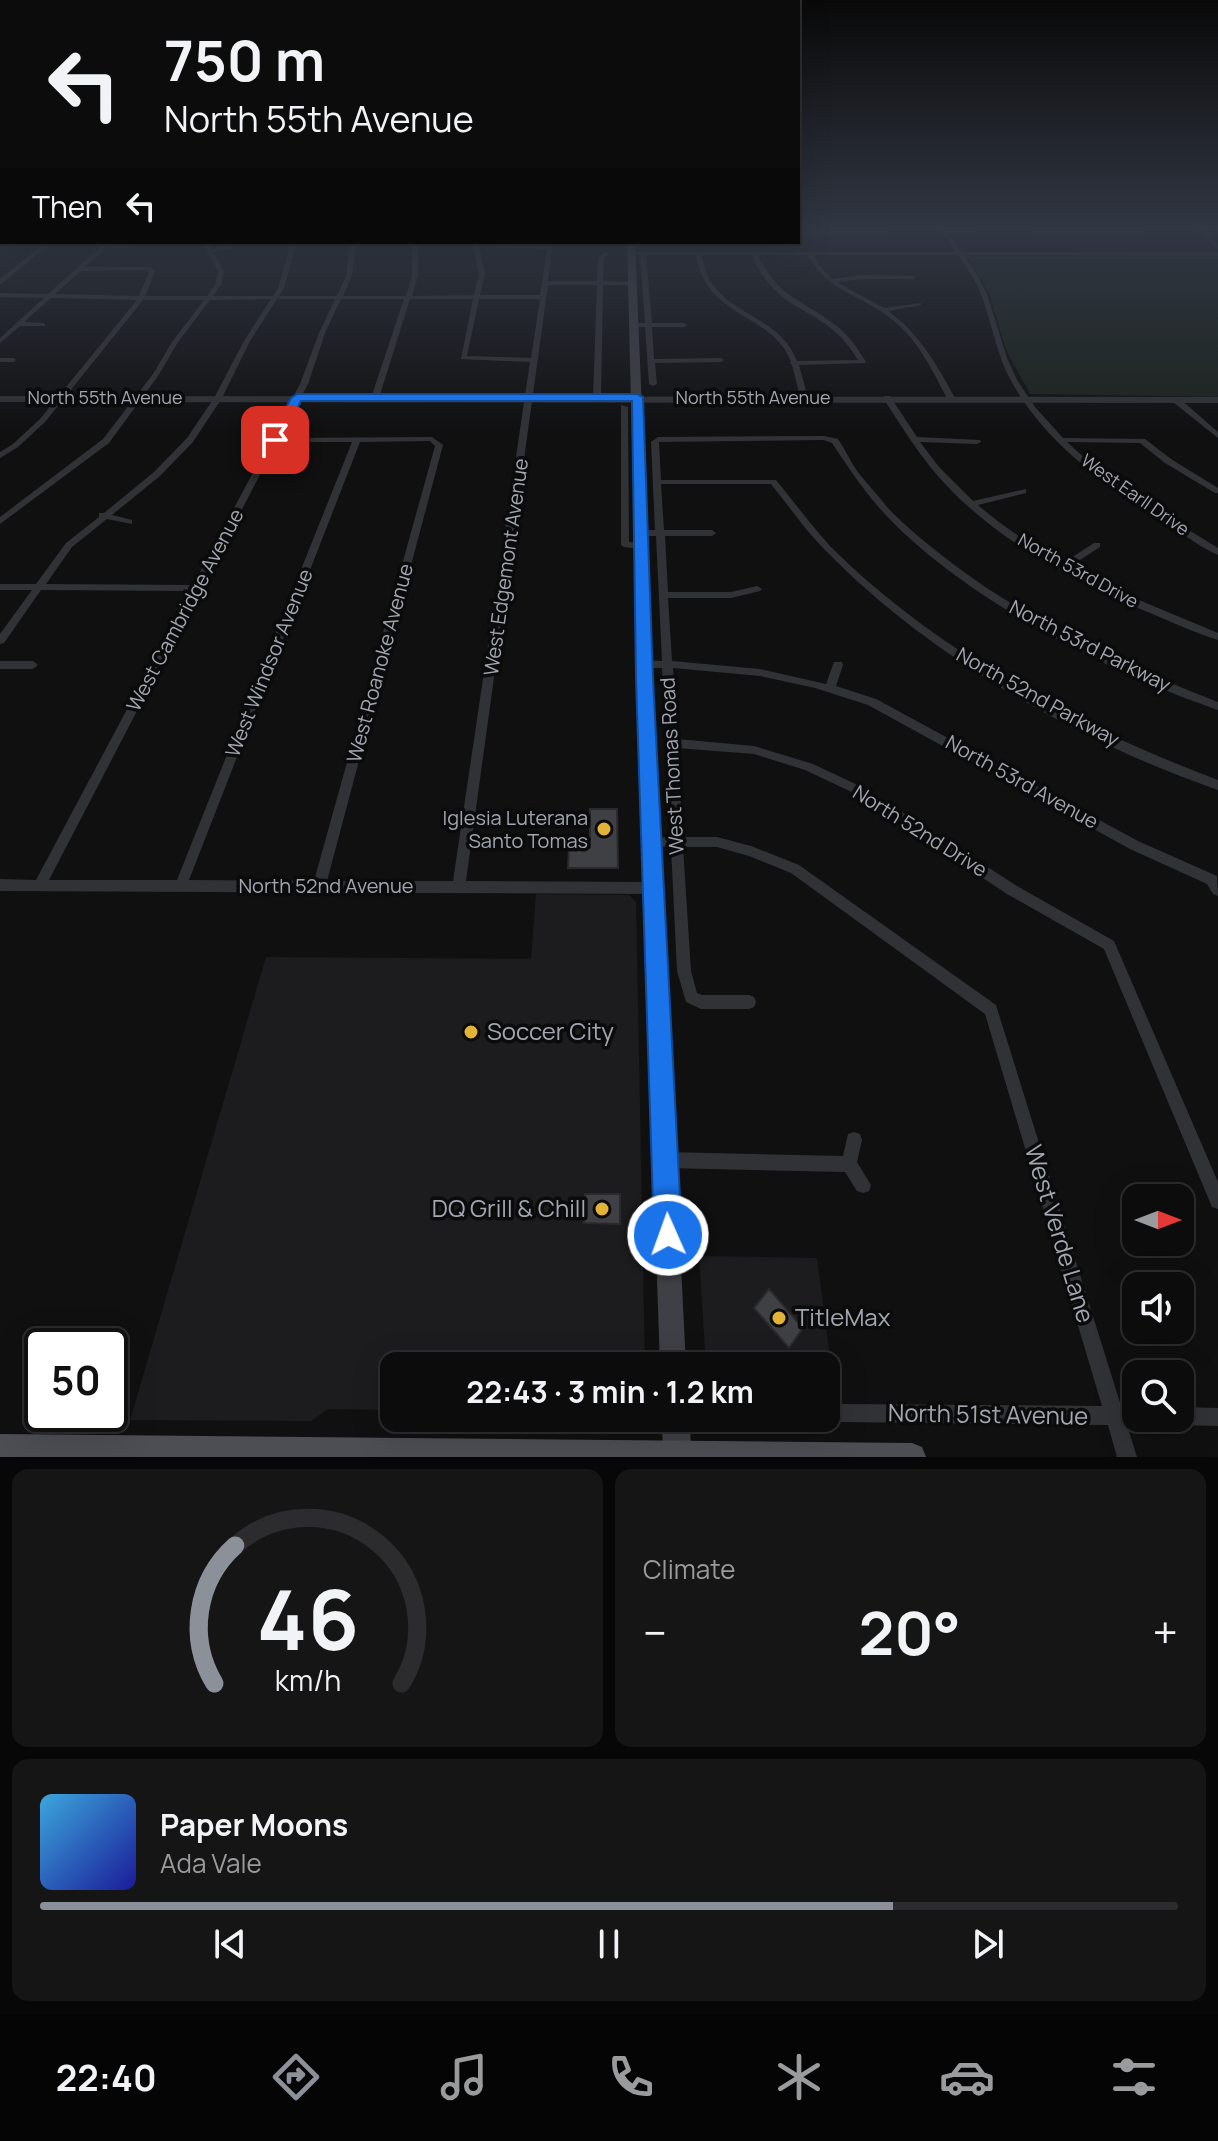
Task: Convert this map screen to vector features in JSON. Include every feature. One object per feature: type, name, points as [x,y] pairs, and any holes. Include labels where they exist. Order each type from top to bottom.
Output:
[{"type":"main road","name":"West Thomas Road","points":[[633,295],[637,397],[631,426],[640,539],[673,1352]]},
{"type":"main road","points":[[676,1432],[677,1456]]},
{"type":"main road","name":"North 51st Avenue","points":[[0,1448],[912,1457]]},
{"type":"street","points":[[0,295],[142,298],[544,297]]},
{"type":"street","points":[[0,341],[52,295]]},
{"type":"street","points":[[0,456],[24,439],[61,399],[143,295]]},
{"type":"street","points":[[0,521],[106,441],[210,295]]},
{"type":"street","points":[[0,641],[69,545],[180,453],[218,398],[247,341],[277,295]]},
{"type":"street","points":[[597,397],[600,295]]},
{"type":"street","points":[[646,295],[653,384]]},
{"type":"street","points":[[718,295],[780,338],[789,348],[804,398]]},
{"type":"street","points":[[785,295],[836,326],[855,345],[863,362],[793,363]]},
{"type":"street","points":[[855,295],[883,310],[920,343],[951,398]]},
{"type":"street","name":"West Earll Drive","points":[[984,295],[1002,355],[1027,399],[1062,440],[1118,488],[1218,552]]},
{"type":"street","name":"West Cambridge Avenue","points":[[40,885],[297,398],[322,333],[341,297]]},
{"type":"street","points":[[375,398],[408,297]]},
{"type":"street","points":[[477,297],[466,338],[464,360],[535,360]]},
{"type":"street","name":"West Edgemont Avenue","points":[[459,886],[544,297]]},
{"type":"street","points":[[883,310],[919,304]]},
{"type":"street","points":[[18,324],[43,325]]},
{"type":"street","points":[[634,325],[684,325]]},
{"type":"street","points":[[0,360],[13,360]]},
{"type":"street","points":[[651,361],[721,360]]},
{"type":"street","name":"North 55th Avenue","points":[[0,399],[637,397],[1218,400]]},
{"type":"street","name":"North 53rd Drive","points":[[887,398],[936,468],[973,504],[1028,546],[1121,597],[1187,619],[1218,637]]},
{"type":"street","points":[[1176,400],[1218,436]]},
{"type":"street","name":"West Thomas Road","points":[[624,407],[631,426]]},
{"type":"street","name":"West Thomas Road","points":[[749,1002],[701,1002],[691,997],[684,971],[655,442],[658,439],[824,438],[835,441]]},
{"type":"street","points":[[915,439],[977,442]]},
{"type":"street","points":[[275,440],[357,440]]},
{"type":"street","name":"West Roanoke Avenue","points":[[319,886],[439,445],[437,440],[357,440]]},
{"type":"street","name":"West Windsor Avenue","points":[[181,885],[357,440]]},
{"type":"street","points":[[1062,440],[1142,441],[1168,461],[1218,491]]},
{"type":"street","name":"North 53rd Parkway","points":[[835,441],[853,472],[884,508],[911,533],[994,596],[1086,647],[1183,693],[1218,706]]},
{"type":"street","name":"North 52nd Parkway","points":[[658,482],[773,482],[835,555],[939,641],[1053,710],[1218,785]]},
{"type":"street","points":[[973,504],[1023,491]]},
{"type":"street","points":[[102,515],[129,522]]},
{"type":"street","points":[[640,539],[660,533],[712,533]]},
{"type":"street","points":[[1065,566],[1097,545]]},
{"type":"street","points":[[0,587],[196,588]]},
{"type":"street","points":[[664,595],[731,595],[757,589]]},
{"type":"street","name":"North 53rd Avenue","points":[[644,664],[718,665],[763,671],[830,687],[908,719],[1134,845],[1215,885]]},
{"type":"street","points":[[0,665],[33,665]]},
{"type":"street","points":[[830,687],[838,665]]},
{"type":"street","name":"North 52nd Drive","points":[[671,743],[754,750],[809,767],[862,792],[1012,890],[1109,945],[1218,1201]]},
{"type":"street","points":[[651,842],[676,842]]},
{"type":"street","name":"West Verde Lane","points":[[676,842],[717,842],[751,851],[795,869],[991,1010],[1127,1457]]},
{"type":"street","name":"North 52nd Avenue","points":[[0,885],[653,888]]},
{"type":"street","points":[[854,1140],[849,1164],[863,1185]]},
{"type":"street","points":[[666,1160],[849,1164]]},
{"type":"street","name":"North 51st Avenue","points":[[840,1413],[1122,1416]]},
{"type":"street","points":[[1194,1416],[1218,1417]]},
{"type":"shaded area","points":[[990,295],[1218,295],[1218,397],[1030,394],[1006,350]]},
{"type":"shaded area","points":[[536,894],[629,895],[636,902],[645,1352],[380,1352],[380,1410],[328,1409],[311,1421],[130,1420],[266,957],[531,959]]},
{"type":"shaded area","points":[[699,1256],[817,1258],[829,1352],[705,1352]]},
{"type":"building","name":"Iglesia Luterana Santo Tomas","points":[[590,809],[617,809],[618,868],[568,868],[569,848],[590,848]]},
{"type":"building","name":"DQ Grill & Chill","points":[[585,1194],[620,1194],[620,1224],[584,1223]]},
{"type":"building","name":"TitleMax","points":[[769,1289],[803,1328],[789,1348],[754,1308]]},
{"type":"place","name":"Iglesia Luterana Santo Tomas","points":[[604,829]]},
{"type":"place","name":"Soccer City","points":[[471,1032]]},
{"type":"place","name":"DQ Grill & Chill","points":[[602,1209]]},
{"type":"place","name":"TitleMax","points":[[779,1318]]},
{"type":"route","points":[[275,440],[297,398],[637,397],[640,545],[668,1235]]}]
